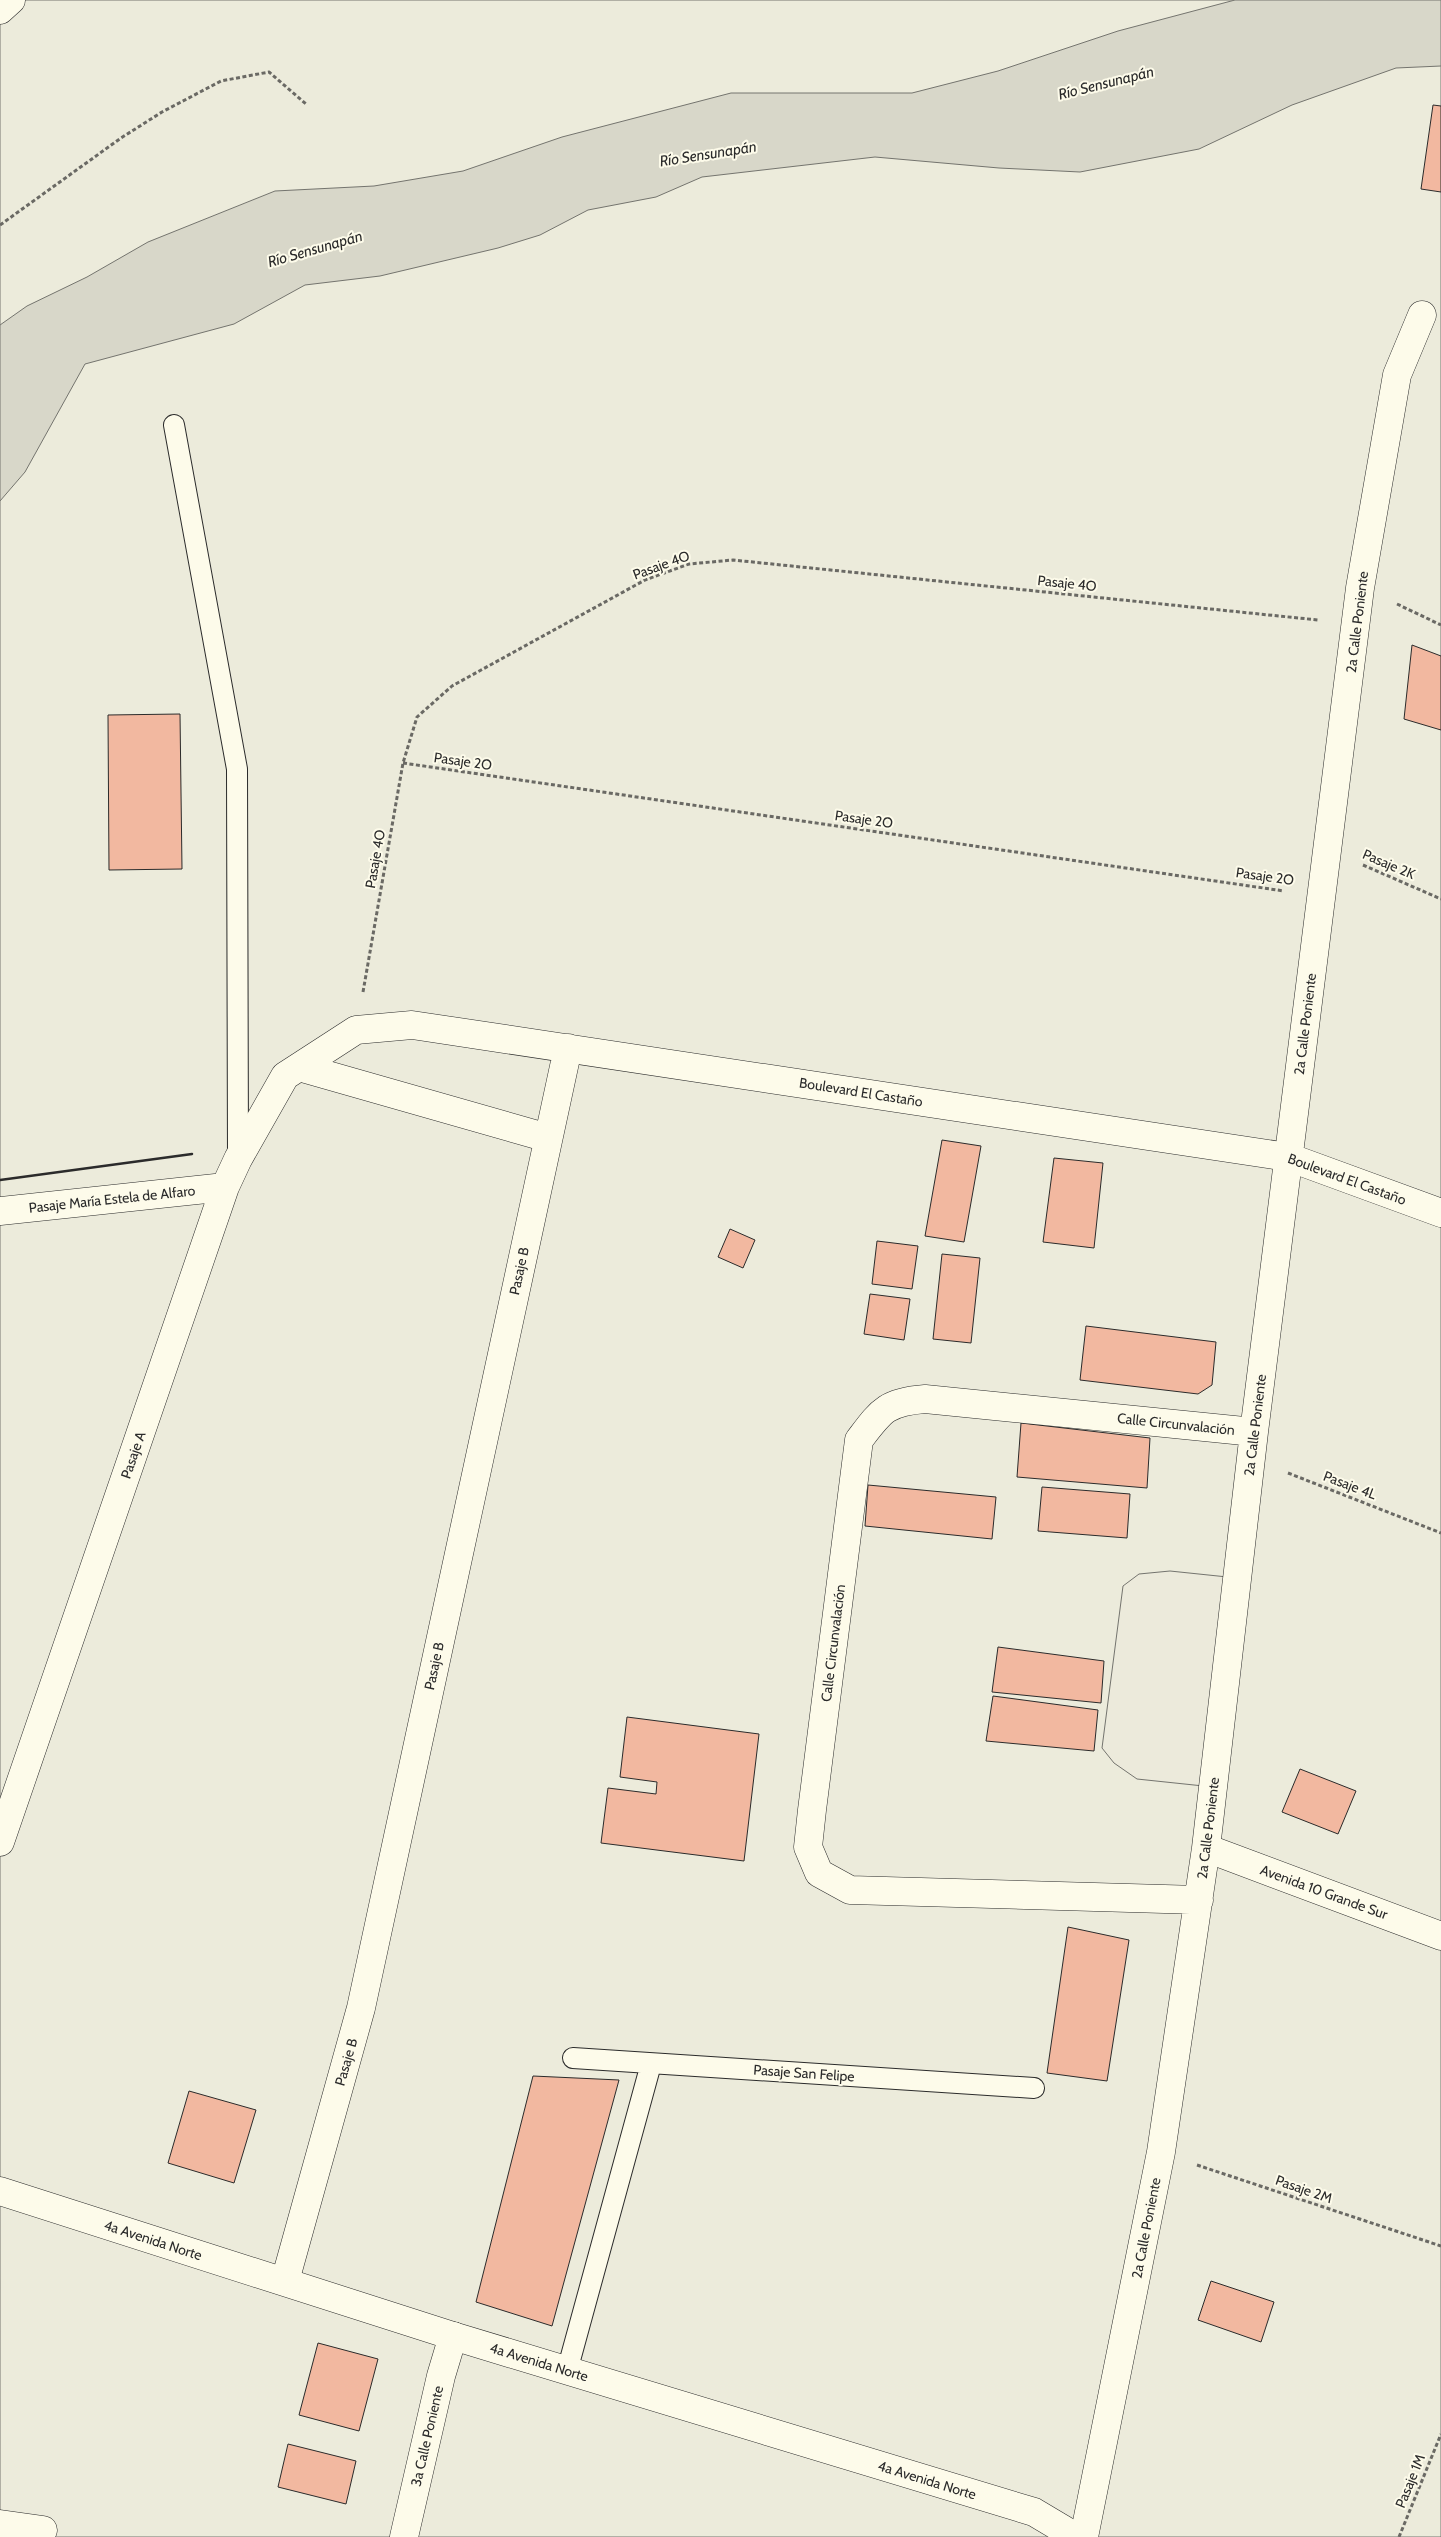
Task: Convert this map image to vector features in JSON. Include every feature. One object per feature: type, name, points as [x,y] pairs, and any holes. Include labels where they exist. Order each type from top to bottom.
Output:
[{"type":"street","points":[[0,10],[10,0]]},
{"type":"street","name":"2a Calle Poniente","points":[[1084,2537],[1161,2152],[1199,1900],[1254,1432],[1360,588],[1397,375],[1422,315]]},
{"type":"street","name":"Boulevard El Castaño","points":[[292,1072],[356,1030],[412,1025],[1288,1157],[1441,1213]]},
{"type":"street","name":"Pasaje B","points":[[285,2281],[361,2008],[568,1048]]},
{"type":"street","points":[[292,1072],[548,1138]]},
{"type":"street","name":"Pasaje A","points":[[0,1842],[225,1187],[238,1159],[292,1072]]},
{"type":"street","name":"Pasaje María Estela de Alfaro","points":[[0,1211],[225,1187]]},
{"type":"street","name":"Calle Circunvalación","points":[[1199,1900],[850,1890],[819,1873],[808,1847],[812,1810],[859,1440],[881,1411],[904,1401],[925,1399],[1254,1432]]},
{"type":"street","name":"Avenida 10 Grande Sur","points":[[1206,1848],[1441,1936]]},
{"type":"street","name":"4a Avenida Norte","points":[[0,2191],[453,2336],[1034,2512],[1076,2537]]},
{"type":"street","name":"3a Calle Poniente","points":[[404,2537],[441,2376],[453,2336]]},
{"type":"street","points":[[0,2524],[43,2530]]},
{"type":"lane","points":[[174,425],[238,768],[238,1159]]},
{"type":"lane","name":"Pasaje San Felipe","points":[[573,2058],[1034,2088]]},
{"type":"lane","points":[[567,2371],[651,2064]]},
{"type":"path","points":[[0,225],[121,138],[162,112],[221,81],[269,72],[306,104]]},
{"type":"path","name":"Pasaje 4O","points":[[356,1030],[403,763],[417,717],[452,686],[645,580],[689,564],[733,560],[1356,623]]},
{"type":"path","points":[[1360,588],[1441,625]]},
{"type":"path","name":"Pasaje 2O","points":[[403,763],[1322,896]]},
{"type":"path","name":"Pasaje 2K","points":[[1328,850],[1441,899]]},
{"type":"path","name":"Pasaje 4L","points":[[1251,1459],[1441,1533]]},
{"type":"path","name":"Pasaje 2M","points":[[1161,2152],[1441,2246]]},
{"type":"path","name":"Pasaje 1M","points":[[1399,2537],[1441,2434]]},
{"type":"shaded area","points":[[0,0],[1441,0],[1441,2537],[0,2537]]},
{"type":"shaded area","points":[[1170,1571],[1237,1578],[1213,1787],[1137,1779],[1114,1763],[1102,1748],[1123,1586],[1139,1574]]},
{"type":"water","name":"Río Sensunapán","points":[[1235,0],[1441,0],[1441,66],[1396,68],[1292,105],[1199,149],[1080,172],[999,168],[875,157],[702,177],[656,197],[588,210],[540,235],[498,248],[380,276],[305,285],[234,324],[85,364],[25,472],[0,501],[0,325],[27,306],[87,277],[148,242],[275,191],[374,186],[463,171],[562,137],[731,93],[912,93],[998,71],[1118,31]]},
{"type":"building","points":[[1433,105],[1441,106],[1441,192],[1421,189]]},
{"type":"building","points":[[1412,645],[1441,656],[1441,730],[1404,719]]},
{"type":"building","points":[[180,714],[182,869],[109,870],[108,715]]},
{"type":"building","points":[[942,1140],[981,1146],[964,1242],[925,1236]]},
{"type":"building","points":[[1054,1158],[1103,1163],[1094,1248],[1043,1242]]},
{"type":"building","points":[[730,1229],[755,1240],[743,1268],[718,1257]]},
{"type":"building","points":[[877,1241],[918,1246],[912,1289],[872,1284]]},
{"type":"building","points":[[942,1254],[980,1258],[971,1343],[933,1339]]},
{"type":"building","points":[[870,1294],[910,1299],[904,1340],[864,1334]]},
{"type":"building","points":[[1086,1326],[1216,1342],[1212,1385],[1198,1394],[1080,1380]]},
{"type":"building","points":[[1021,1423],[1150,1438],[1147,1488],[1017,1477]]},
{"type":"building","points":[[868,1485],[996,1497],[992,1539],[865,1526]]},
{"type":"building","points":[[1042,1487],[1130,1494],[1127,1538],[1038,1531]]},
{"type":"building","points":[[998,1647],[1104,1661],[1101,1703],[992,1692]]},
{"type":"building","points":[[993,1696],[1098,1710],[1094,1751],[986,1741]]},
{"type":"building","points":[[627,1717],[759,1734],[744,1861],[601,1843],[608,1788],[656,1794],[657,1782],[620,1777]]},
{"type":"building","points":[[1300,1769],[1356,1791],[1338,1834],[1282,1812]]},
{"type":"building","points":[[1068,1927],[1129,1940],[1107,2081],[1047,2073]]},
{"type":"building","points":[[533,2076],[619,2080],[552,2326],[476,2302]]},
{"type":"building","points":[[189,2091],[256,2110],[234,2183],[168,2163]]},
{"type":"building","points":[[1211,2281],[1274,2302],[1261,2342],[1198,2320]]},
{"type":"building","points":[[318,2343],[378,2359],[359,2431],[299,2415]]},
{"type":"building","points":[[288,2444],[356,2461],[346,2504],[278,2487]]},
{"type":"wall","points":[[0,1180],[192,1154]]}]
